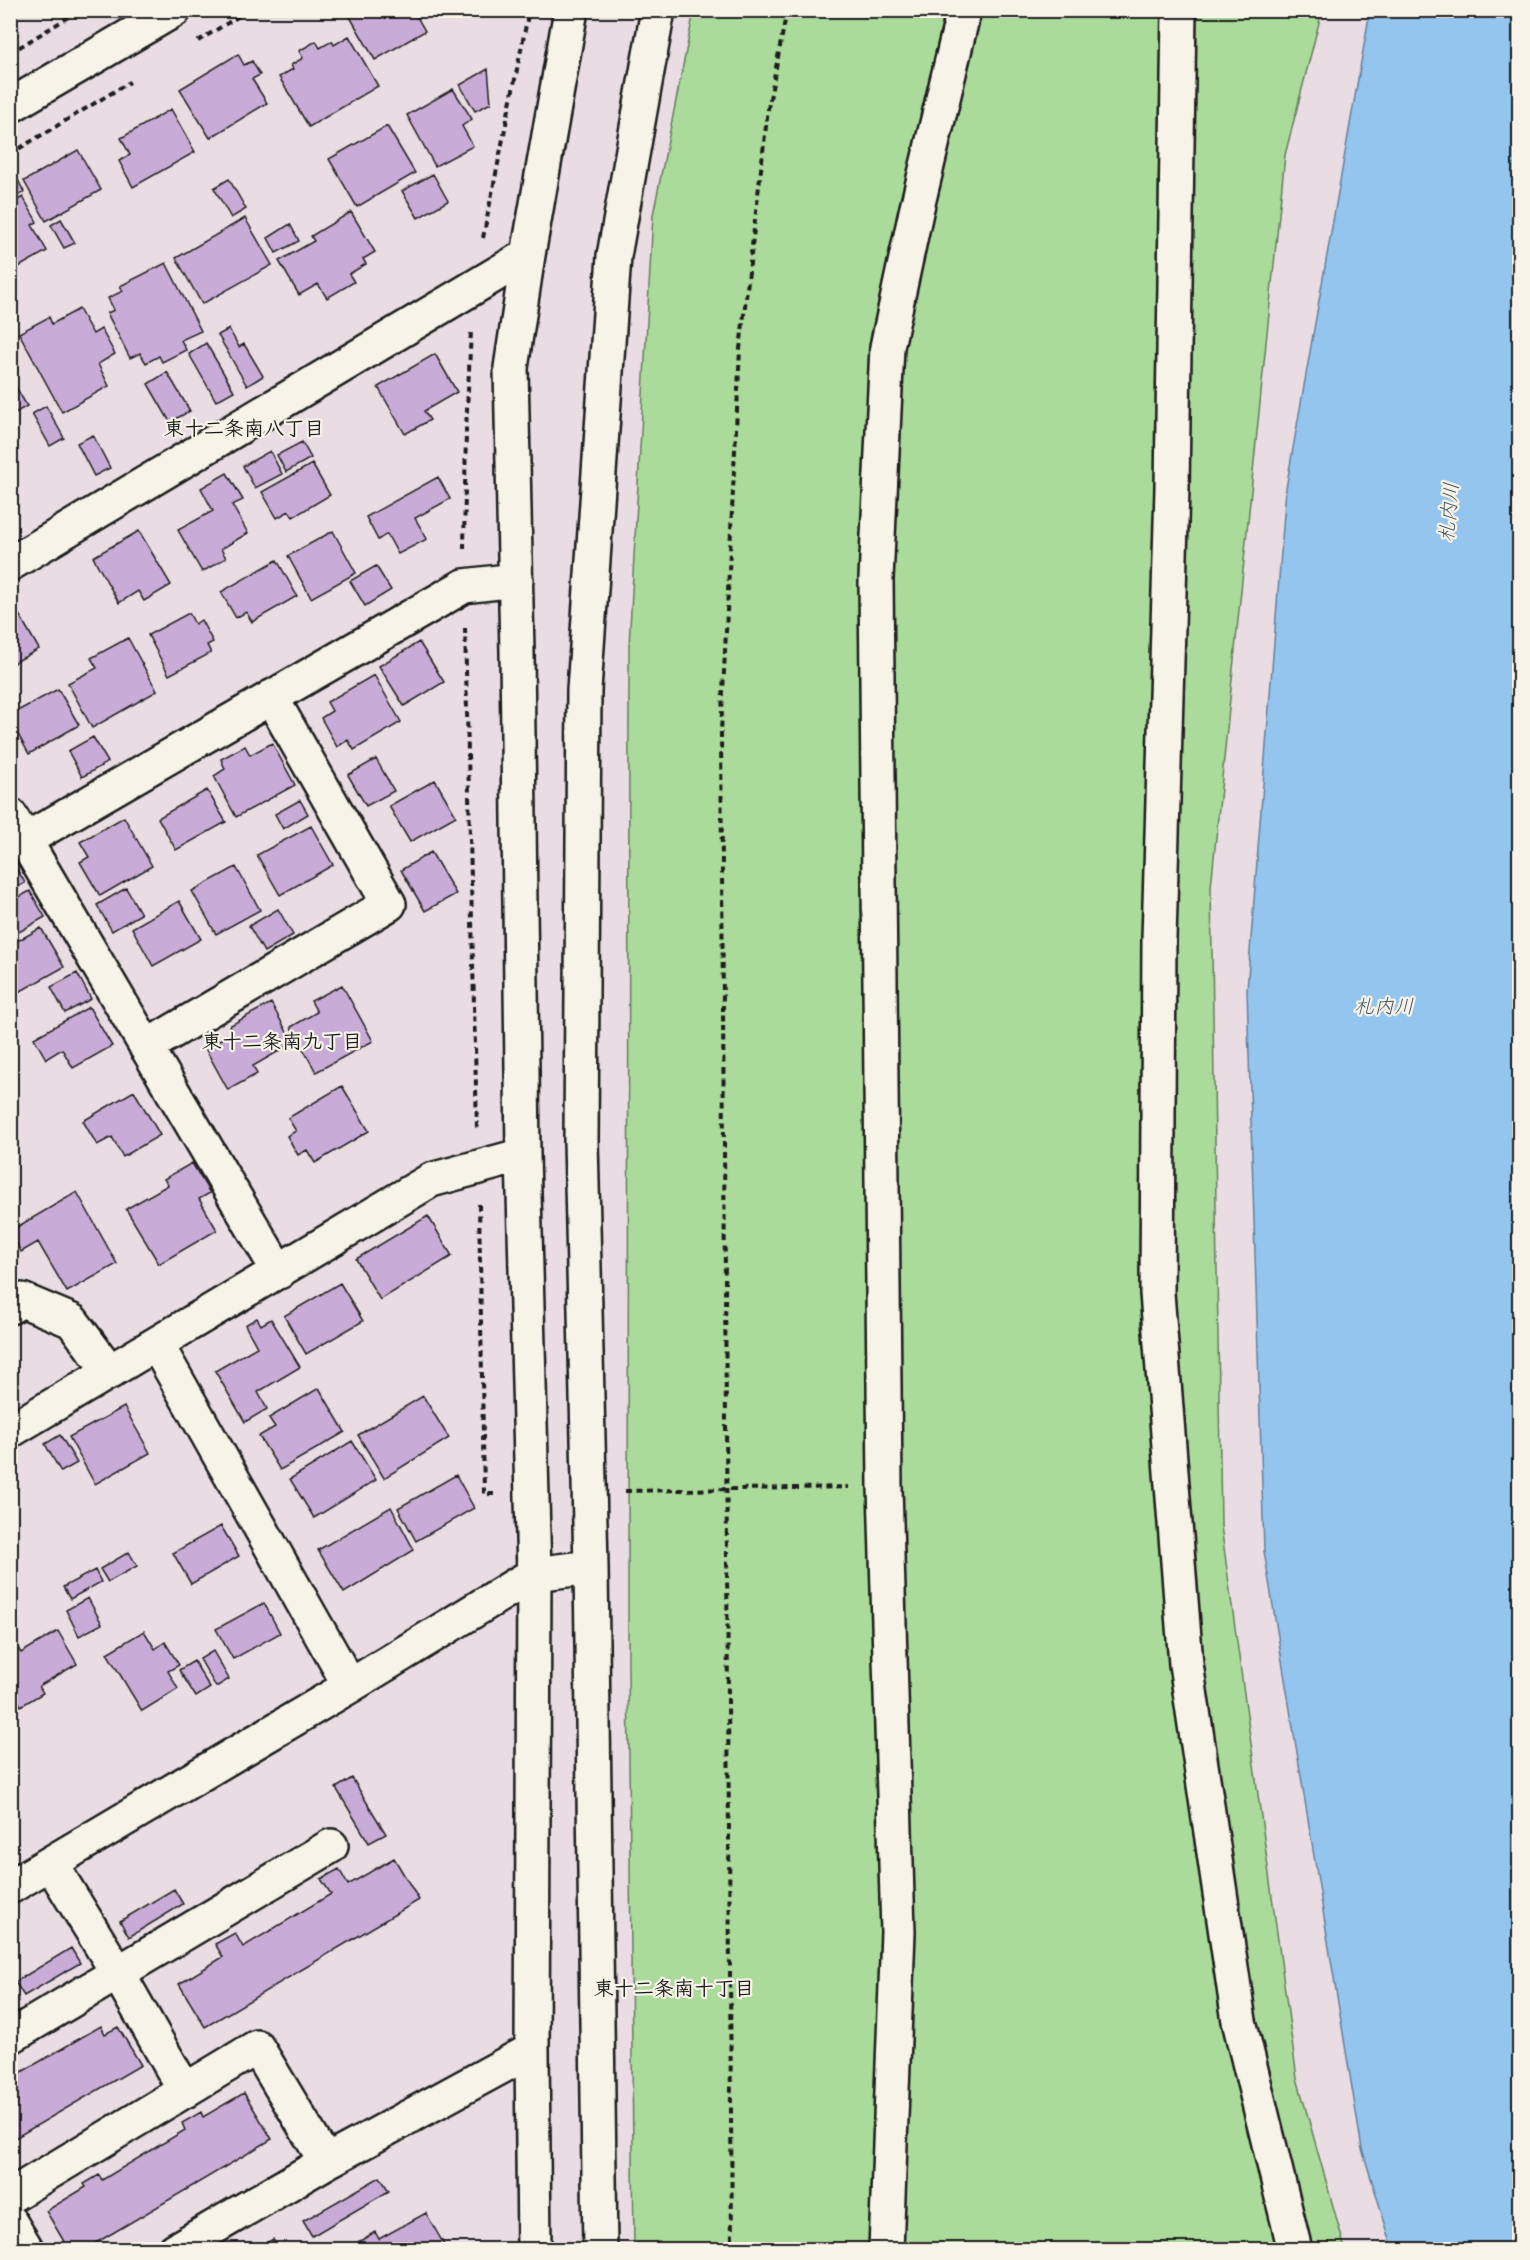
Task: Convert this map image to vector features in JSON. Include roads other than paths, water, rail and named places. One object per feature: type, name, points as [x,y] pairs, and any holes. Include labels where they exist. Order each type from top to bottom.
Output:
[{"type":"street","points":[[10,106],[174,10]]},
{"type":"street","points":[[534,2250],[532,2050],[534,1574],[523,1155],[511,368],[528,255],[571,10]]},
{"type":"street","points":[[600,2250],[591,1567],[581,1140],[584,690],[614,256],[658,10]]},
{"type":"street","points":[[886,2250],[898,1932],[885,1487],[876,579],[887,347],[964,10]]},
{"type":"street","points":[[1179,10],[1172,488],[1160,939],[1157,1293],[1187,1676],[1239,2020],[1296,2250]]},
{"type":"street","points":[[10,564],[528,255]]},
{"type":"street","points":[[279,1272],[18,828],[271,698],[464,586],[516,580]]},
{"type":"street","points":[[146,1047],[389,904],[271,698]]},
{"type":"street","points":[[10,1431],[431,1180],[523,1155]]},
{"type":"street","points":[[10,1307],[22,1300],[72,1321],[110,1372]]},
{"type":"street","points":[[157,1345],[350,1686]]},
{"type":"street","points":[[10,1887],[534,1574],[591,1567]]},
{"type":"street","points":[[10,2037],[331,1846]]},
{"type":"street","points":[[51,1864],[118,1973],[185,2091]]},
{"type":"street","points":[[10,2196],[257,2047],[326,2162]]},
{"type":"street","points":[[175,2250],[326,2162],[532,2050]]},
{"type":"street","points":[[10,2222],[27,2250]]},
{"type":"water","name":"札内川","points":[[1370,11],[1519,11],[1519,2249],[1393,2249],[1362,2149],[1264,1551],[1247,990],[1286,488]]},
{"type":"district","name":"東十二条南八丁目","points":[[244,427]]},
{"type":"district","name":"東十二条南九丁目","points":[[282,1040]]},
{"type":"district","name":"東十二条南十丁目","points":[[674,1987]]}]
